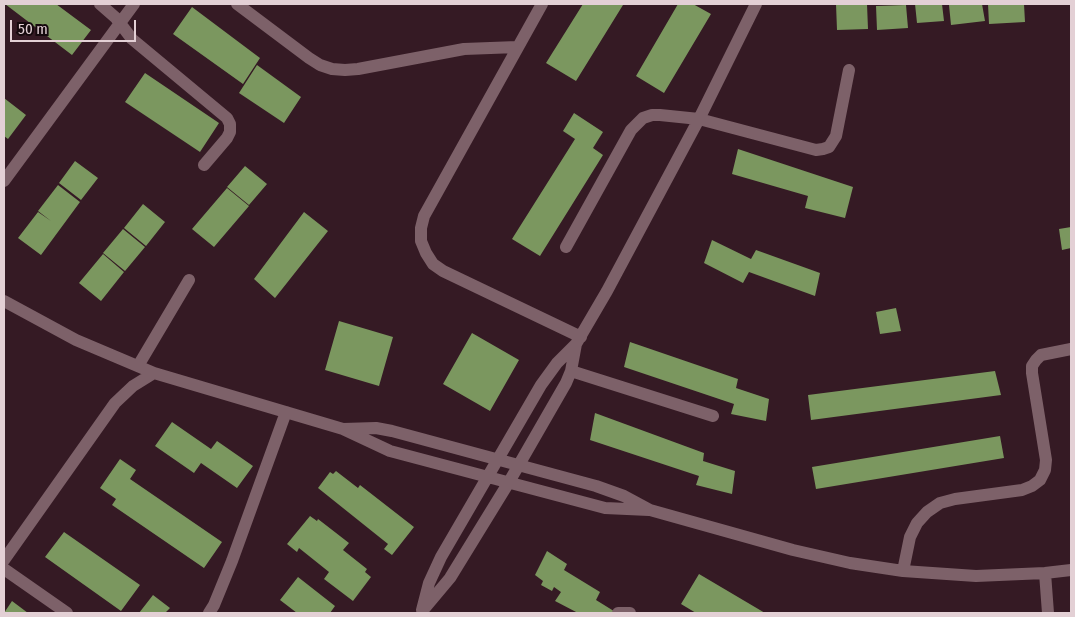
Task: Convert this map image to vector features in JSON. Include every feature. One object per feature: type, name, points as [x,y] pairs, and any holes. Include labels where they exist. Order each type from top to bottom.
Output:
[{"type":"street","points":[[100,4],[120,24],[132,40],[227,118],[230,124],[230,132],[204,165]]},
{"type":"street","points":[[4,181],[134,4]]},
{"type":"street","points":[[237,4],[309,58],[320,65],[332,69],[345,70],[464,49],[517,47]]},
{"type":"street","points":[[542,4],[424,216],[421,228],[421,241],[433,264],[444,271],[578,340]]},
{"type":"street","points":[[421,612],[429,583],[435,570],[496,460],[544,380],[578,340],[607,291],[699,119],[756,4]]},
{"type":"street","points":[[566,247],[636,123],[643,118],[652,115],[699,119],[816,150],[823,149],[836,136],[849,70]]},
{"type":"street","points":[[138,366],[189,280]]},
{"type":"street","points":[[4,301],[76,340],[154,373],[343,429],[390,451],[605,508],[650,510]]},
{"type":"street","points":[[421,612],[450,578],[509,482],[571,371],[578,340]]},
{"type":"street","points":[[903,571],[910,537],[917,523],[927,512],[940,503],[955,499],[1022,490],[1040,480],[1045,470],[1046,460],[1032,366],[1041,355],[1071,349]]},
{"type":"street","points":[[571,371],[713,416]]},
{"type":"street","points":[[4,560],[115,404],[133,386],[154,373]]},
{"type":"street","points":[[209,613],[232,561],[286,412]]},
{"type":"street","points":[[343,429],[376,428],[392,431],[610,491],[650,510],[793,550],[850,563],[903,571],[976,576],[1071,570]]},
{"type":"street","points":[[4,569],[67,613]]},
{"type":"street","points":[[1045,573],[1048,613]]},
{"type":"street","points":[[618,613],[630,613]]},
{"type":"building","points":[[5,4],[56,4],[91,30],[72,55]]},
{"type":"building","points":[[583,4],[623,5],[576,81],[546,63]]},
{"type":"building","points":[[678,4],[693,4],[711,14],[664,93],[636,76]]},
{"type":"building","points":[[836,4],[867,4],[868,29],[837,30]]},
{"type":"building","points":[[915,4],[942,4],[944,21],[917,23]]},
{"type":"building","points":[[982,4],[985,21],[951,25],[949,5]]},
{"type":"building","points":[[988,4],[1024,4],[1025,22],[989,24]]},
{"type":"building","points":[[906,5],[908,28],[877,30],[876,6]]},
{"type":"building","points":[[192,7],[260,58],[243,84],[173,34]]},
{"type":"building","points":[[257,65],[301,97],[284,123],[239,93]]},
{"type":"building","points":[[145,73],[219,123],[200,152],[125,102]]},
{"type":"building","points":[[4,98],[26,115],[8,139],[4,136]]},
{"type":"building","points":[[574,113],[603,132],[593,148],[603,155],[540,256],[512,239],[575,139],[563,131]]},
{"type":"building","points":[[738,149],[853,187],[845,218],[805,208],[808,196],[732,174]]},
{"type":"building","points":[[75,161],[98,178],[81,200],[59,183]]},
{"type":"building","points":[[245,166],[267,184],[249,205],[227,187]]},
{"type":"building","points":[[58,185],[80,202],[41,255],[18,238],[38,212],[51,221],[38,211]]},
{"type":"building","points":[[227,188],[249,206],[214,247],[192,229]]},
{"type":"building","points":[[143,204],[165,222],[146,246],[124,228]]},
{"type":"building","points":[[304,212],[328,231],[275,298],[254,279]]},
{"type":"building","points":[[1071,227],[1071,248],[1062,250],[1059,229]]},
{"type":"building","points":[[123,229],[145,247],[125,271],[103,253]]},
{"type":"building","points":[[712,240],[751,259],[756,250],[820,273],[815,296],[749,272],[743,283],[704,263]]},
{"type":"building","points":[[103,254],[124,272],[101,301],[79,283]]},
{"type":"building","points":[[896,308],[901,331],[880,334],[876,312]]},
{"type":"building","points":[[339,321],[393,337],[379,386],[325,370]]},
{"type":"building","points":[[472,333],[519,360],[490,411],[443,384]]},
{"type":"building","points":[[630,342],[738,379],[736,388],[769,399],[766,421],[731,414],[734,404],[624,367]]},
{"type":"building","points":[[995,371],[1001,395],[811,420],[808,395]]},
{"type":"building","points":[[595,413],[704,453],[703,461],[735,471],[732,494],[696,485],[699,476],[590,440]]},
{"type":"building","points":[[172,422],[211,449],[217,441],[253,466],[237,488],[201,463],[194,473],[155,446]]},
{"type":"building","points":[[1000,436],[1004,458],[816,489],[812,467]]},
{"type":"building","points":[[120,459],[136,470],[130,479],[222,542],[204,568],[112,505],[116,499],[100,488]]},
{"type":"building","points":[[336,471],[358,488],[360,485],[414,527],[392,555],[384,549],[388,544],[318,488],[330,472],[333,474]]},
{"type":"building","points":[[310,516],[317,521],[318,519],[349,543],[343,550],[367,569],[365,572],[371,577],[353,601],[324,579],[329,572],[299,548],[297,552],[287,544]]},
{"type":"building","points":[[64,532],[140,585],[121,611],[45,557]]},
{"type":"building","points":[[547,551],[567,564],[564,570],[600,592],[596,600],[617,613],[578,613],[555,601],[561,592],[554,587],[552,591],[541,585],[543,581],[535,575]]},
{"type":"building","points":[[699,574],[765,613],[696,613],[681,604]]},
{"type":"building","points":[[298,577],[335,606],[330,613],[297,613],[280,600]]},
{"type":"building","points":[[153,595],[170,608],[165,613],[139,613]]},
{"type":"building","points":[[12,601],[28,613],[4,613]]}]
